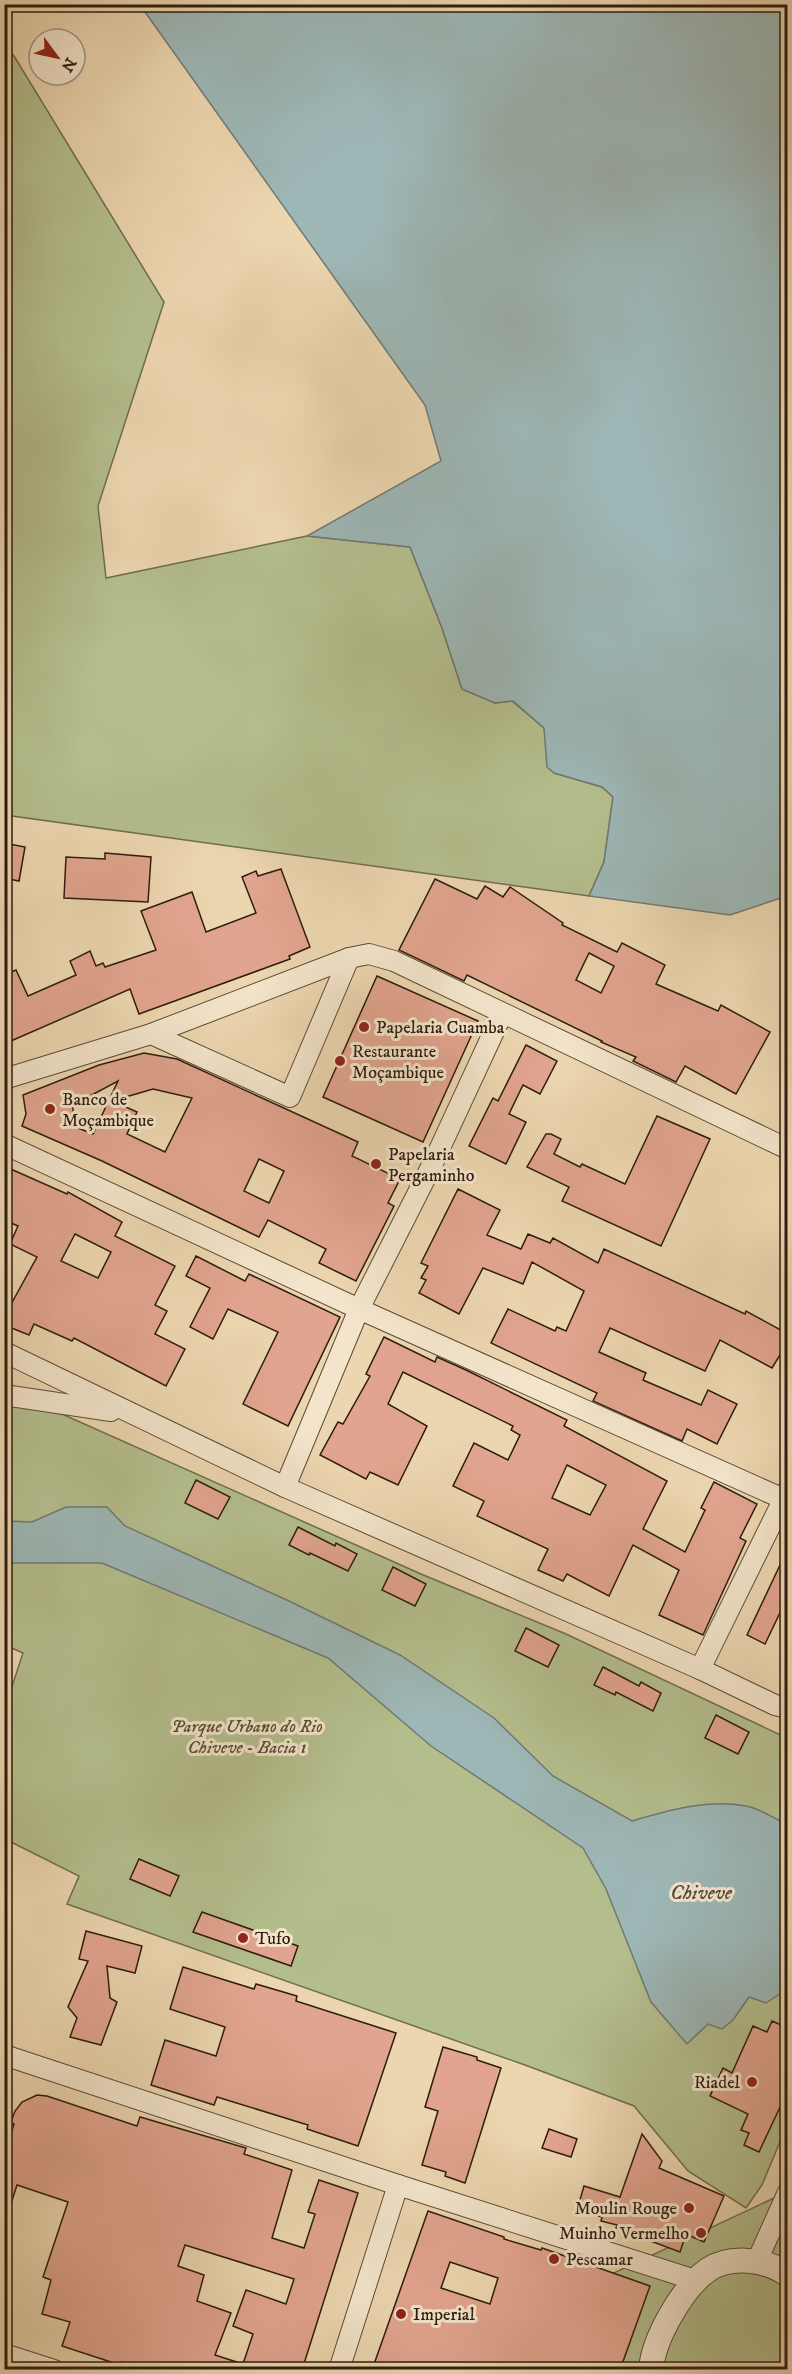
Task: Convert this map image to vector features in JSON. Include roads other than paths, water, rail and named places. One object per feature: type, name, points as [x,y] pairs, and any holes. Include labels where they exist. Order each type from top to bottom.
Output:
[{"type":"street","points":[[4,1079],[151,1034],[349,958],[369,954],[394,961],[788,1149]]},
{"type":"street","points":[[151,1034],[290,1097],[349,958]]},
{"type":"street","points":[[285,1486],[359,1309],[433,1163],[502,1014]]},
{"type":"street","points":[[4,1144],[359,1309],[786,1497],[700,1669]]},
{"type":"street","points":[[4,1352],[285,1486],[700,1669],[784,1710]]},
{"type":"street","points":[[4,1395],[131,1414]]},
{"type":"street","points":[[6,2060],[695,2280]]},
{"type":"street","points":[[339,2370],[398,2185]]},
{"type":"street","points":[[757,2261],[788,2192]]},
{"type":"street","points":[[651,2370],[666,2324],[695,2280],[710,2268],[735,2261],[757,2261],[780,2269],[788,2275]]},
{"type":"street","points":[[4,2354],[54,2370]]},
{"type":"water","points":[[140,5],[787,5],[787,896],[730,915],[589,896],[604,862],[613,797],[602,787],[554,773],[547,767],[544,728],[513,701],[495,703],[462,689],[442,628],[410,547],[307,536],[441,461],[425,405]]},
{"type":"water","name":"Chiveve","points":[[66,1507],[107,1507],[125,1526],[400,1655],[494,1718],[553,1776],[632,1821],[703,1805],[731,1804],[751,1807],[785,1823],[788,1829],[787,1989],[766,2003],[749,1997],[733,2020],[722,2029],[708,2024],[687,2044],[651,2002],[606,1889],[583,1848],[431,1746],[328,1658],[102,1563],[5,1563],[5,1521],[32,1522]]},
{"type":"place","name":"Papelaria Cuamba","points":[[364,1027]]},
{"type":"place","name":"Restaurante Moçambique","points":[[340,1061]]},
{"type":"place","name":"Banco de Moçambique","points":[[50,1109]]},
{"type":"place","name":"Papelaria Pergaminho","points":[[376,1164]]},
{"type":"place","name":"Tufo","points":[[243,1938]]},
{"type":"place","name":"Riadel","points":[[752,2082]]},
{"type":"place","name":"Moulin Rouge","points":[[689,2208]]},
{"type":"place","name":"Muinho Vermelho","points":[[701,2233]]},
{"type":"place","name":"Pescamar","points":[[554,2259]]},
{"type":"place","name":"Imperial","points":[[401,2314]]},
{"type":"park label","name":"Parque Urbano do Rio Chiveve - Bacia 1","points":[[247,1736]]}]
